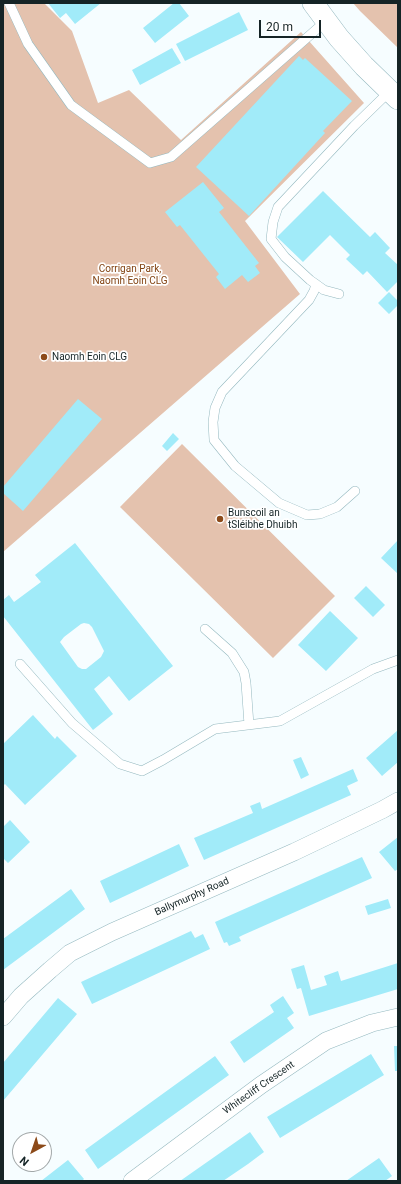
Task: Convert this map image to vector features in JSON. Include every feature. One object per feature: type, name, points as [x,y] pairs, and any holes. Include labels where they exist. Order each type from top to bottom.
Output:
[{"type":"street","points":[[313,3],[339,38],[364,66],[394,95]]},
{"type":"street","name":"Ballymurphy Road","points":[[3,1017],[21,996],[70,954],[112,932],[294,852],[398,801]]},
{"type":"street","name":"Whitecliff Crescent","points":[[132,1181],[261,1085],[326,1041],[372,1023],[398,1017]]},
{"type":"lane","points":[[9,3],[28,44],[71,105],[150,163],[171,157],[326,21]]},
{"type":"lane","points":[[339,294],[324,290],[285,256],[271,239],[273,222],[278,207],[354,126],[394,95]]},
{"type":"lane","points":[[316,284],[309,300],[222,392],[214,408],[214,440],[235,466],[279,503],[307,516],[320,514],[337,507],[355,491]]},
{"type":"lane","points":[[205,629],[232,653],[244,672],[249,725]]},
{"type":"lane","points":[[20,664],[72,723],[120,764],[142,771],[215,729],[280,721],[372,670],[398,660]]},
{"type":"green space","name":"Corrigan Park, Naomh Eoin CLG","points":[[3,3],[44,3],[72,31],[98,103],[129,90],[181,140],[301,32],[364,103],[245,221],[300,294],[3,552]]},
{"type":"green space","points":[[353,3],[398,3],[398,48],[360,11]]},
{"type":"green space","points":[[182,444],[335,596],[273,658],[120,507]]},
{"type":"building","points":[[48,3],[101,3],[75,24],[66,13],[60,18]]},
{"type":"building","points":[[174,3],[179,3],[189,16],[155,43],[143,28]]},
{"type":"building","points":[[239,12],[248,30],[185,61],[176,44]]},
{"type":"building","points":[[172,48],[181,63],[140,85],[132,70]]},
{"type":"building","points":[[299,56],[303,60],[305,58],[352,101],[323,131],[325,133],[249,216],[196,167]]},
{"type":"building","points":[[203,182],[224,208],[219,212],[259,263],[255,266],[260,273],[248,282],[242,275],[225,289],[216,277],[219,274],[180,225],[177,227],[165,212]]},
{"type":"building","points":[[323,191],[370,237],[375,232],[390,248],[385,253],[398,265],[398,281],[387,292],[367,271],[363,275],[346,259],[350,255],[330,235],[303,262],[277,237]]},
{"type":"building","points":[[389,292],[398,301],[398,305],[389,314],[378,303]]},
{"type":"building","points":[[78,399],[102,419],[23,511],[3,493],[3,487]]},
{"type":"building","points":[[173,433],[179,439],[167,451],[162,446]]},
{"type":"building","points":[[398,540],[398,574],[381,558]]},
{"type":"building","points":[[75,543],[173,666],[129,701],[109,676],[94,689],[113,714],[93,730],[3,616],[3,600],[9,595],[14,602],[41,582],[35,575]],"holes":[[[81,624],[89,624],[104,651],[101,657],[86,669],[82,669],[78,667],[60,642]]]},
{"type":"building","points":[[366,586],[385,605],[373,617],[354,598]]},
{"type":"building","points":[[330,611],[358,638],[326,671],[298,645]]},
{"type":"building","points":[[33,715],[55,739],[57,736],[77,756],[25,805],[5,784],[3,786],[3,744]]},
{"type":"building","points":[[398,730],[398,762],[382,776],[366,758]]},
{"type":"building","points":[[301,757],[309,775],[301,779],[293,760]]},
{"type":"building","points":[[353,769],[358,781],[347,786],[351,795],[204,860],[194,838],[253,813],[250,806],[260,802],[262,809]]},
{"type":"building","points":[[10,820],[30,842],[8,863],[3,858],[3,827]]},
{"type":"building","points":[[398,837],[398,869],[395,871],[379,852]]},
{"type":"building","points":[[179,844],[189,866],[110,903],[100,881]]},
{"type":"building","points":[[362,857],[372,878],[243,935],[239,937],[241,941],[229,946],[227,942],[224,943],[215,922]]},
{"type":"building","points":[[71,889],[85,909],[3,970],[3,939]]},
{"type":"building","points":[[388,899],[391,908],[368,915],[365,906]]},
{"type":"building","points":[[191,931],[195,938],[203,934],[210,949],[92,1004],[81,982]]},
{"type":"building","points":[[398,963],[398,989],[309,1016],[301,988],[297,989],[291,969],[304,965],[311,990],[327,985],[324,976],[338,971],[341,981]]},
{"type":"building","points":[[283,996],[294,1013],[287,1018],[294,1028],[244,1063],[230,1042],[274,1012],[270,1005]]},
{"type":"building","points":[[58,998],[77,1014],[3,1101],[3,1063]]},
{"type":"building","points":[[394,1046],[398,1046],[398,1071],[395,1071]]},
{"type":"building","points":[[371,1054],[384,1075],[280,1138],[267,1117]]},
{"type":"building","points":[[215,1056],[229,1075],[98,1169],[85,1150]]},
{"type":"building","points":[[250,1132],[264,1152],[248,1164],[223,1181],[180,1181]]},
{"type":"building","points":[[379,1158],[392,1176],[385,1181],[346,1181]]},
{"type":"building","points":[[68,1160],[84,1179],[82,1181],[41,1181]]},
{"type":"place","name":"Naomh Eoin CLG","points":[[44,357]]},
{"type":"place","name":"Bunscoil an tSléibhe Dhuibh","points":[[220,519]]}]
